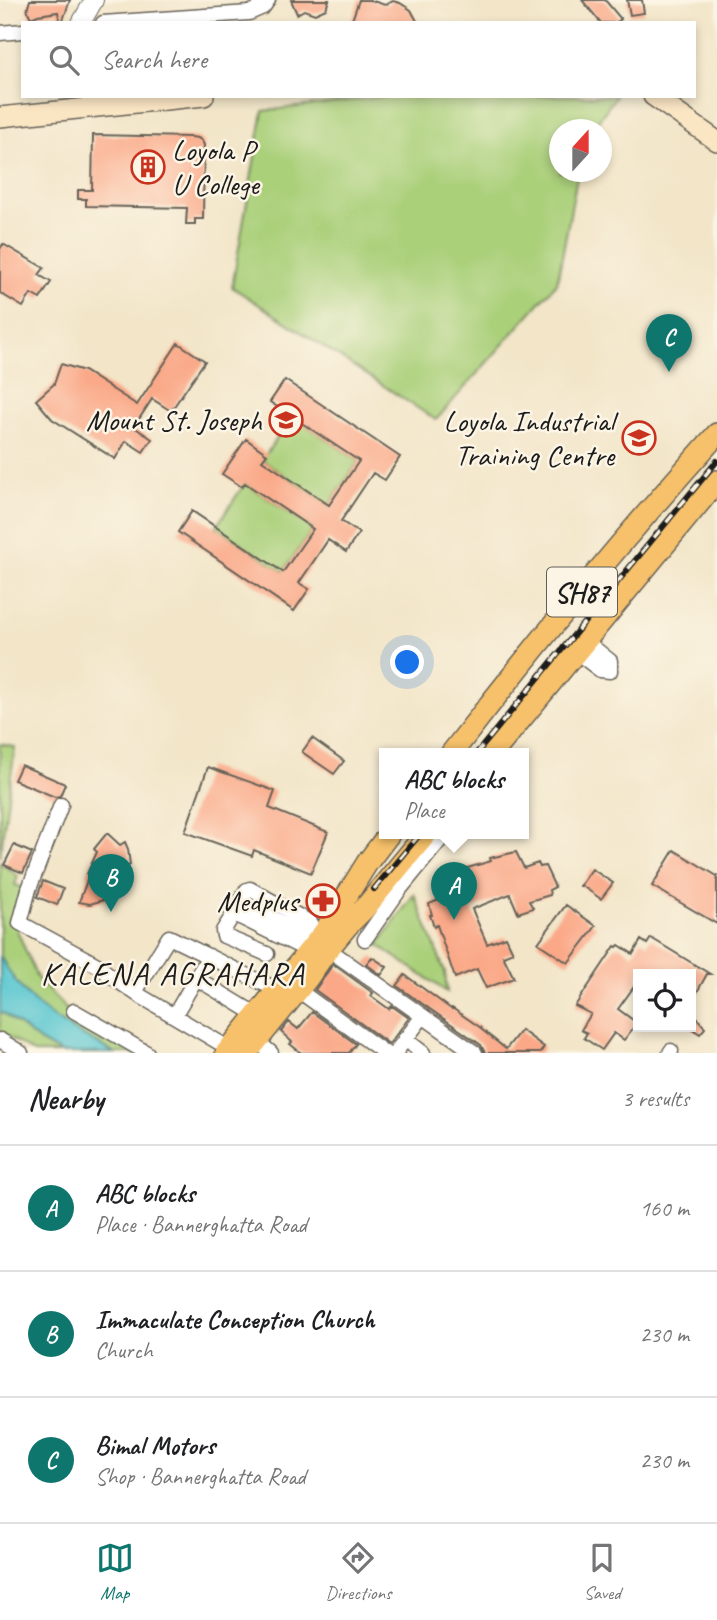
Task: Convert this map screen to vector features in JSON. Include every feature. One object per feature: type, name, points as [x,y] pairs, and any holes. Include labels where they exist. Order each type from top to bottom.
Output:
[{"type":"main road","points":[[0,117],[53,104],[166,98]]},
{"type":"main road","points":[[656,98],[717,141]]},
{"type":"main road","name":"SH87","points":[[456,748],[524,661],[717,434]]},
{"type":"main road","name":"SH87","points":[[497,748],[717,481]]},
{"type":"main road","points":[[246,1050],[386,839]]},
{"type":"main road","points":[[392,839],[409,854]]},
{"type":"main road","points":[[316,941],[389,879],[422,839]]},
{"type":"main road","points":[[246,1050],[257,1015],[288,990]]},
{"type":"street","points":[[83,13],[94,0]]},
{"type":"street","points":[[159,21],[214,19],[249,13],[266,4]]},
{"type":"street","points":[[0,33],[21,30]]},
{"type":"street","points":[[61,805],[29,889],[20,923],[99,966],[107,974],[174,1016],[246,1050]]},
{"type":"street","points":[[365,939],[400,889],[441,839]]},
{"type":"street","points":[[267,954],[224,936],[223,931],[240,901],[316,941],[475,1053]]},
{"type":"street","points":[[233,915],[316,941]]},
{"type":"street","points":[[135,992],[169,937],[288,990],[385,1053]]},
{"type":"street","points":[[174,1016],[209,956]]},
{"type":"street","points":[[196,978],[257,1015]]},
{"type":"street","points":[[74,1011],[146,1053]]},
{"type":"street","points":[[395,1053],[423,1016]]},
{"type":"street","points":[[0,1040],[21,1053]]},
{"type":"street","points":[[405,1040],[423,1053]]},
{"type":"green space","points":[[374,98],[615,98],[599,119],[549,119],[549,182],[576,182],[557,283],[436,420],[232,287],[263,111]]},
{"type":"green space","points":[[292,416],[359,461],[329,505],[262,460]]},
{"type":"green space","points":[[245,483],[313,529],[283,572],[216,527]]},
{"type":"green space","points":[[0,744],[15,747],[0,857]]},
{"type":"green space","points":[[0,862],[18,876],[15,885],[24,888],[17,930],[37,978],[69,1012],[142,1053],[115,1053],[68,1028],[43,1011],[22,991],[0,955]]},
{"type":"green space","points":[[414,894],[445,972],[447,992],[378,945]]},
{"type":"green space","points":[[0,1012],[61,1053],[34,1053],[0,1031]]},
{"type":"water","points":[[0,955],[21,988],[48,1014],[115,1053],[61,1053],[0,1012]]},
{"type":"building","points":[[30,0],[70,0],[63,21],[60,21],[58,12],[31,18],[27,10]]},
{"type":"building","points":[[291,0],[329,0],[326,9],[315,14],[304,10],[297,14]]},
{"type":"building","points":[[359,0],[370,0],[385,5],[393,1],[400,3],[411,10],[417,21],[352,21]]},
{"type":"building","points":[[582,0],[605,0],[621,19],[599,21]]},
{"type":"building","points":[[627,0],[642,0],[644,13],[630,15]]},
{"type":"building","name":"Loyola P U College","points":[[93,135],[191,137],[202,141],[203,219],[195,219],[195,224],[186,224],[187,208],[86,206],[86,199],[78,199],[78,190],[92,190]]},
{"type":"building","points":[[3,244],[44,268],[39,275],[51,282],[40,299],[31,294],[23,307],[0,293],[0,249]]},
{"type":"building","points":[[178,343],[205,361],[171,411],[152,399],[134,427],[152,439],[143,452],[126,441],[115,459],[52,419],[36,400],[54,384],[61,364],[84,371],[137,405]]},
{"type":"building","name":"Mount St. Joseph","points":[[285,380],[400,457],[385,480],[373,473],[341,521],[359,533],[346,552],[328,540],[299,583],[309,589],[294,611],[178,532],[192,511],[283,572],[313,529],[245,483],[242,487],[222,474],[246,439],[267,454],[262,460],[329,505],[359,461],[270,402]]},
{"type":"building","points":[[312,738],[344,761],[334,774],[302,752]]},
{"type":"building","points":[[21,765],[65,784],[60,796],[55,797],[14,780]]},
{"type":"building","points":[[208,767],[275,791],[269,808],[328,832],[311,873],[254,850],[252,856],[185,832]]},
{"type":"building","points":[[107,833],[120,845],[125,842],[128,849],[130,865],[125,878],[110,898],[90,904],[79,902],[97,852],[94,849]]},
{"type":"building","points":[[14,845],[32,853],[23,873],[4,865]]},
{"type":"building","points":[[674,850],[717,876],[717,924],[652,886]]},
{"type":"building","points":[[516,852],[524,868],[538,863],[540,867],[545,866],[555,887],[549,890],[550,895],[529,901],[533,908],[518,913],[510,894],[472,909],[487,944],[506,937],[513,952],[503,956],[514,978],[486,988],[477,969],[455,978],[437,925],[434,927],[429,904],[449,896],[442,882],[447,874],[491,861],[490,858]]},
{"type":"building","points":[[592,869],[613,883],[601,899],[580,886]]},
{"type":"building","points":[[43,881],[63,889],[57,905],[37,897]]},
{"type":"building","points":[[566,905],[596,926],[568,963],[538,943]]},
{"type":"building","points":[[651,938],[710,974],[707,974],[696,994],[696,969],[633,969],[633,988],[618,1009],[633,1020],[633,1028],[624,1040],[614,1033],[602,1050],[584,1038],[587,1033],[581,1030],[591,1014],[575,1006],[615,946],[619,945],[633,954],[641,940],[647,944]]},
{"type":"building","points":[[372,957],[387,967],[381,975],[366,964]]},
{"type":"building","points":[[333,964],[373,993],[371,996],[389,1009],[392,1006],[409,1018],[389,1044],[315,990]]},
{"type":"building","points":[[405,975],[481,1028],[506,1049],[521,1030],[544,1047],[540,1053],[485,1053],[481,1045],[397,986]]},
{"type":"building","points":[[312,1012],[356,1044],[349,1053],[301,1053],[290,1044],[292,1042],[281,1032],[289,1022],[298,1029]]},
{"type":"building","points":[[696,1016],[705,1028],[700,1034],[696,1031]]},
{"type":"railway","points":[[481,748],[717,461]]},
{"type":"railway","points":[[374,889],[416,839]]},
{"type":"place","name":"Loyola P U College","points":[[148,167]]},
{"type":"place","name":"Bimal Motors","points":[[669,372]]},
{"type":"place","name":"Mount St. Joseph","points":[[286,420]]},
{"type":"place","name":"Loyola Industrial Training Centre","points":[[639,438]]},
{"type":"place","name":"Medplus","points":[[323,901]]},
{"type":"place","name":"Immaculate Conception Church","points":[[111,912]]},
{"type":"place","name":"ABC blocks","points":[[454,920]]},
{"type":"district","name":"KALENA AGRAHARA","points":[[173,973]]}]
